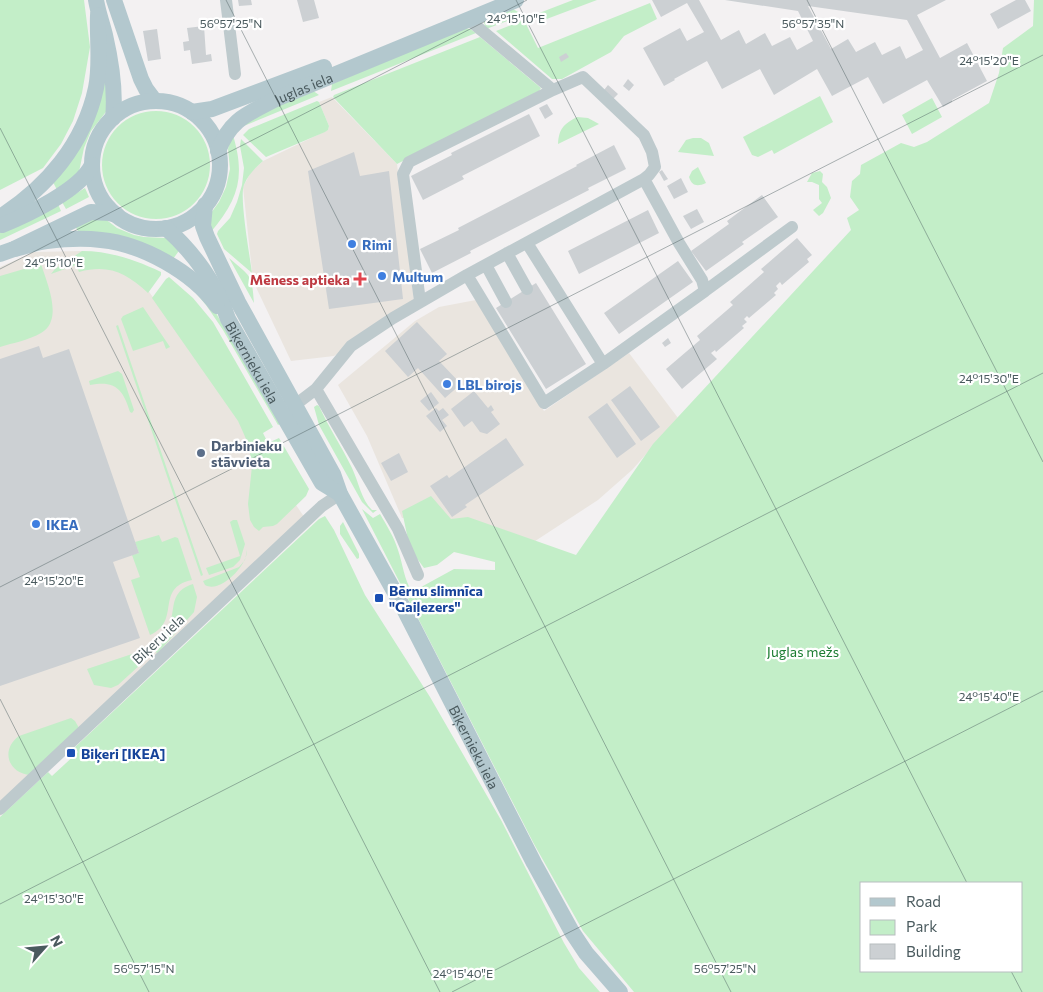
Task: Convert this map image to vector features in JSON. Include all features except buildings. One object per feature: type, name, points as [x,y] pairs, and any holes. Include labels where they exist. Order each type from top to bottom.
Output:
[{"type":"main road","points":[[114,0],[141,79],[155,101]]},
{"type":"main road","name":"Juglas iela","points":[[218,151],[224,136],[232,125],[244,116],[278,98],[405,44],[516,0]]},
{"type":"main road","points":[[98,5],[113,40],[127,108]]},
{"type":"main road","points":[[98,5],[111,70],[114,94],[113,118]]},
{"type":"main road","points":[[0,217],[47,180],[70,152],[77,140],[96,88],[99,48],[98,5]]},
{"type":"main road","name":"Juglas iela","points":[[197,117],[205,112],[349,57],[372,50],[405,44]]},
{"type":"main road","points":[[155,101],[177,105],[197,117],[212,135],[218,151],[220,168],[214,191],[205,205],[192,217],[177,225],[166,228],[143,227],[126,222],[117,215],[98,194],[94,183],[92,165],[93,153],[99,136],[113,118],[127,108],[155,101]]},
{"type":"main road","points":[[0,226],[71,188],[85,176],[92,165]]},
{"type":"main road","points":[[5,249],[87,202],[97,201],[105,203]]},
{"type":"main road","name":"Biķernieku iela","points":[[205,205],[203,226],[205,232],[288,409]]},
{"type":"main road","points":[[5,249],[91,212],[117,215]]},
{"type":"main road","name":"Biķernieku iela","points":[[192,217],[193,230],[198,242],[219,278],[238,302]]},
{"type":"main road","name":"Biķernieku iela","points":[[166,228],[195,258],[223,304],[228,319],[333,474],[340,494],[403,607],[534,863],[572,932],[586,952],[620,992]]},
{"type":"main road","points":[[5,249],[45,241],[77,239],[101,240],[138,249],[164,261],[185,275],[213,301],[228,319]]},
{"type":"street","points":[[226,0],[235,74]]},
{"type":"street","points":[[468,19],[553,90]]},
{"type":"street","points":[[288,409],[316,389],[351,346],[420,301],[644,179],[654,167],[652,152],[644,136],[583,77],[409,162],[403,174],[420,301]]},
{"type":"street","points":[[644,179],[679,243],[702,280],[705,291]]},
{"type":"street","points":[[467,275],[544,402],[603,364],[792,227]]},
{"type":"street","points":[[527,243],[603,364]]},
{"type":"street","points":[[507,253],[526,289]]},
{"type":"street","points":[[486,265],[506,302]]},
{"type":"street","points":[[316,389],[398,529],[418,575]]},
{"type":"street","name":"Biķeru iela","points":[[0,809],[322,506],[340,494]]},
{"type":"shaded area","points":[[332,97],[397,164],[414,300],[334,356],[291,361],[253,281],[243,187],[251,172],[263,161],[328,130],[329,126],[319,102]]},
{"type":"shaded area","points":[[83,251],[127,261],[309,524],[0,816],[0,267],[34,252]]},
{"type":"shaded area","points":[[476,300],[544,411],[629,353],[678,418],[632,470],[598,500],[526,547],[445,518],[402,518],[367,436],[338,385],[415,321],[439,307]]},
{"type":"green space","points":[[0,0],[84,0],[90,47],[82,93],[73,121],[61,144],[43,168],[0,190]]},
{"type":"green space","points":[[573,0],[597,0],[544,20],[536,18],[534,15]]},
{"type":"green space","name":"Juglas mežs","points":[[1034,0],[1043,0],[1043,992],[634,992],[583,931],[534,844],[362,509],[373,518],[380,514],[394,541],[405,577],[412,592],[454,569],[495,570],[495,562],[454,552],[437,565],[424,568],[410,549],[402,511],[431,496],[451,519],[468,517],[576,555],[653,444],[851,230],[847,218],[859,210],[850,197],[852,181],[860,174],[861,165],[901,143],[914,147],[927,142],[989,103],[999,73],[1003,48],[1033,26]]},
{"type":"green space","points":[[650,3],[657,19],[624,36],[611,52],[562,79],[552,79],[496,31],[524,20],[538,48]]},
{"type":"green space","points":[[513,9],[523,15],[486,29],[484,22]]},
{"type":"green space","points":[[465,28],[476,33],[331,91],[332,84]]},
{"type":"green space","points":[[480,37],[541,88],[539,91],[397,164],[333,97],[334,95]]},
{"type":"green space","points":[[104,73],[109,108],[91,131],[84,148],[79,172],[57,190],[53,182]]},
{"type":"green space","points":[[312,90],[319,95],[239,128],[242,122]]},
{"type":"green space","points":[[820,96],[833,122],[774,154],[772,150],[758,157],[752,155],[743,137]]},
{"type":"green space","points":[[932,98],[942,117],[912,134],[902,115]]},
{"type":"green space","points":[[317,101],[329,126],[325,132],[266,157],[243,135],[249,129]]},
{"type":"green space","points":[[156,111],[177,115],[194,127],[206,144],[210,165],[206,186],[194,203],[177,215],[156,219],[135,215],[118,203],[106,186],[102,165],[106,144],[118,127],[135,115]]},
{"type":"green space","points":[[577,117],[588,118],[599,124],[558,144],[563,127]]},
{"type":"green space","points":[[232,132],[239,162],[237,186],[228,209],[210,233],[211,213],[226,187],[230,169],[228,149]]},
{"type":"green space","points":[[701,138],[709,143],[714,156],[678,152],[686,140]]},
{"type":"green space","points":[[241,139],[263,161],[248,178],[243,192],[252,273],[224,249],[217,234],[230,218],[242,185],[244,168],[240,146]]},
{"type":"green space","points":[[698,167],[706,183],[700,185],[693,184],[689,177],[692,171]]},
{"type":"green space","points":[[820,171],[823,174],[822,182],[827,187],[831,198],[823,213],[819,216],[813,210],[822,203],[819,199],[819,185],[807,182],[812,173]]},
{"type":"green space","points":[[85,188],[89,197],[66,209],[62,202]]},
{"type":"green space","points":[[58,204],[61,211],[0,240],[0,232]]},
{"type":"green space","points":[[85,218],[104,218],[117,228],[134,235],[166,238],[181,248],[173,259],[79,233],[74,224]]},
{"type":"green space","points":[[82,251],[123,257],[161,272],[161,275],[148,293],[124,275],[108,270],[99,269],[79,272],[76,265],[51,274],[55,269]]},
{"type":"green space","points":[[229,258],[249,277],[254,303]]},
{"type":"green space","points":[[41,264],[52,301],[52,319],[48,327],[41,333],[31,338],[0,347],[0,276]]},
{"type":"green space","points":[[169,277],[193,298],[213,322],[273,427],[263,433],[268,443],[279,438],[309,489],[306,496],[273,526],[263,527],[259,531],[250,520],[248,504],[252,466],[249,446],[238,421],[152,298]]},
{"type":"green space","points":[[195,292],[216,313],[280,424],[278,425],[223,330]]},
{"type":"green space","points":[[143,307],[170,347],[166,349],[163,341],[133,351],[121,319],[123,316]]},
{"type":"green space","points":[[118,325],[203,575],[201,576],[116,326]]},
{"type":"green space","points":[[118,371],[122,374],[134,410],[132,413],[117,388],[106,384],[90,385],[89,381]]},
{"type":"green space","points":[[317,405],[348,460],[365,501],[372,510],[377,510],[373,513],[362,502],[319,425],[314,407]]},
{"type":"green space","points":[[325,516],[334,530],[365,595],[430,697],[501,820],[564,943],[579,968],[600,992],[0,992],[0,817],[48,772],[52,776],[78,752],[74,748],[319,519]]},
{"type":"green space","points":[[237,520],[245,544],[240,560],[233,567],[209,575],[206,568],[240,556],[230,522]]},
{"type":"green space","points":[[343,522],[359,554],[357,559],[340,534],[340,526]]},
{"type":"green space","points":[[159,535],[162,542],[175,537],[178,538],[192,580],[181,584],[174,590],[170,597],[165,622],[150,635],[131,580],[140,577],[132,555],[139,553],[135,542]]},
{"type":"green space","points":[[244,562],[225,582],[211,587],[205,585],[203,581],[239,567]]},
{"type":"green space","points":[[193,584],[197,597],[194,612],[157,654],[152,641],[162,634],[168,626],[177,595],[183,589]]},
{"type":"green space","points":[[150,648],[152,654],[118,685],[111,688],[94,685],[87,669]]},
{"type":"green space","points":[[71,718],[79,728],[29,775],[22,773],[11,765],[8,753],[13,741],[19,736]]},
{"type":"place","name":"Rimi","points":[[352,244]]},
{"type":"place","name":"Multum","points":[[382,276]]},
{"type":"place","name":"Mēness aptieka","points":[[360,279]]},
{"type":"place","name":"LBL birojs","points":[[447,384]]},
{"type":"place","name":"Darbinieku stāvvieta","points":[[201,453]]},
{"type":"place","name":"IKEA","points":[[36,524]]},
{"type":"place","name":"Bērnu slimnīca \"Gaiļezers\"","points":[[379,598]]},
{"type":"place","name":"Biķeri [IKEA]","points":[[71,753]]}]
